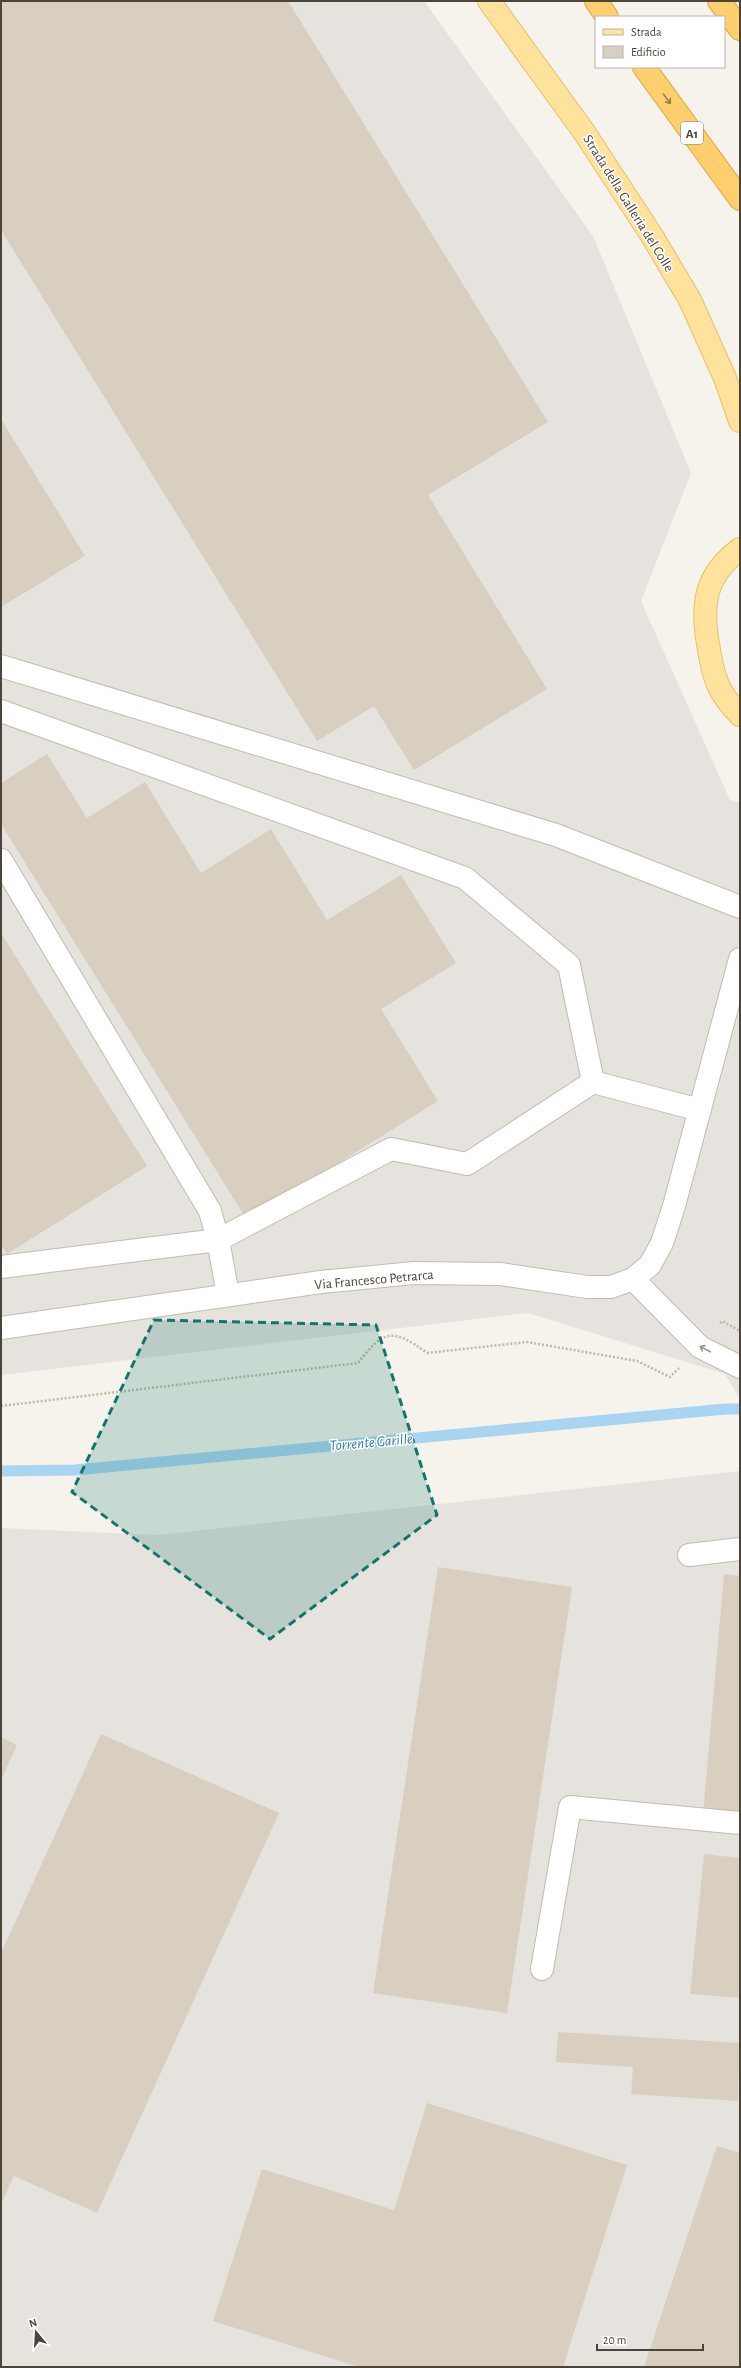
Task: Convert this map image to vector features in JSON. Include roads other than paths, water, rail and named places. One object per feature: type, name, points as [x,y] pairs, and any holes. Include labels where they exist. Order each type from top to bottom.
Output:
[{"type":"highway","points":[[596,1],[606,16]]},
{"type":"highway","points":[[719,1],[740,29]]},
{"type":"highway","name":"A1","points":[[645,68],[740,199]]},
{"type":"main road","name":"Strada della Galleria del Colle","points":[[489,1],[584,132],[652,236],[690,300],[725,378],[740,421]]},
{"type":"main road","points":[[740,531],[734,554],[714,577],[705,599],[704,623],[713,676],[725,699],[740,715]]},
{"type":"street","points":[[1,666],[556,834],[740,907]]},
{"type":"street","points":[[1,711],[465,878],[569,964],[593,1082]]},
{"type":"street","points":[[1,860],[210,1211],[218,1240],[228,1295]]},
{"type":"street","name":"Via Francesco Petrarca","points":[[1,1328],[228,1295],[414,1273],[500,1274],[587,1287],[611,1287],[633,1279],[650,1265],[662,1243],[700,1110],[740,959]]},
{"type":"street","points":[[1,1267],[218,1240],[391,1149],[467,1164],[593,1082],[700,1110]]},
{"type":"street","points":[[633,1279],[700,1347],[740,1367]]},
{"type":"street","points":[[689,1555],[740,1549]]},
{"type":"street","points":[[542,1969],[570,1807],[740,1823]]},
{"type":"waterway","name":"Torrente Garille","points":[[1,1471],[75,1470],[725,1409],[740,1409]]}]
